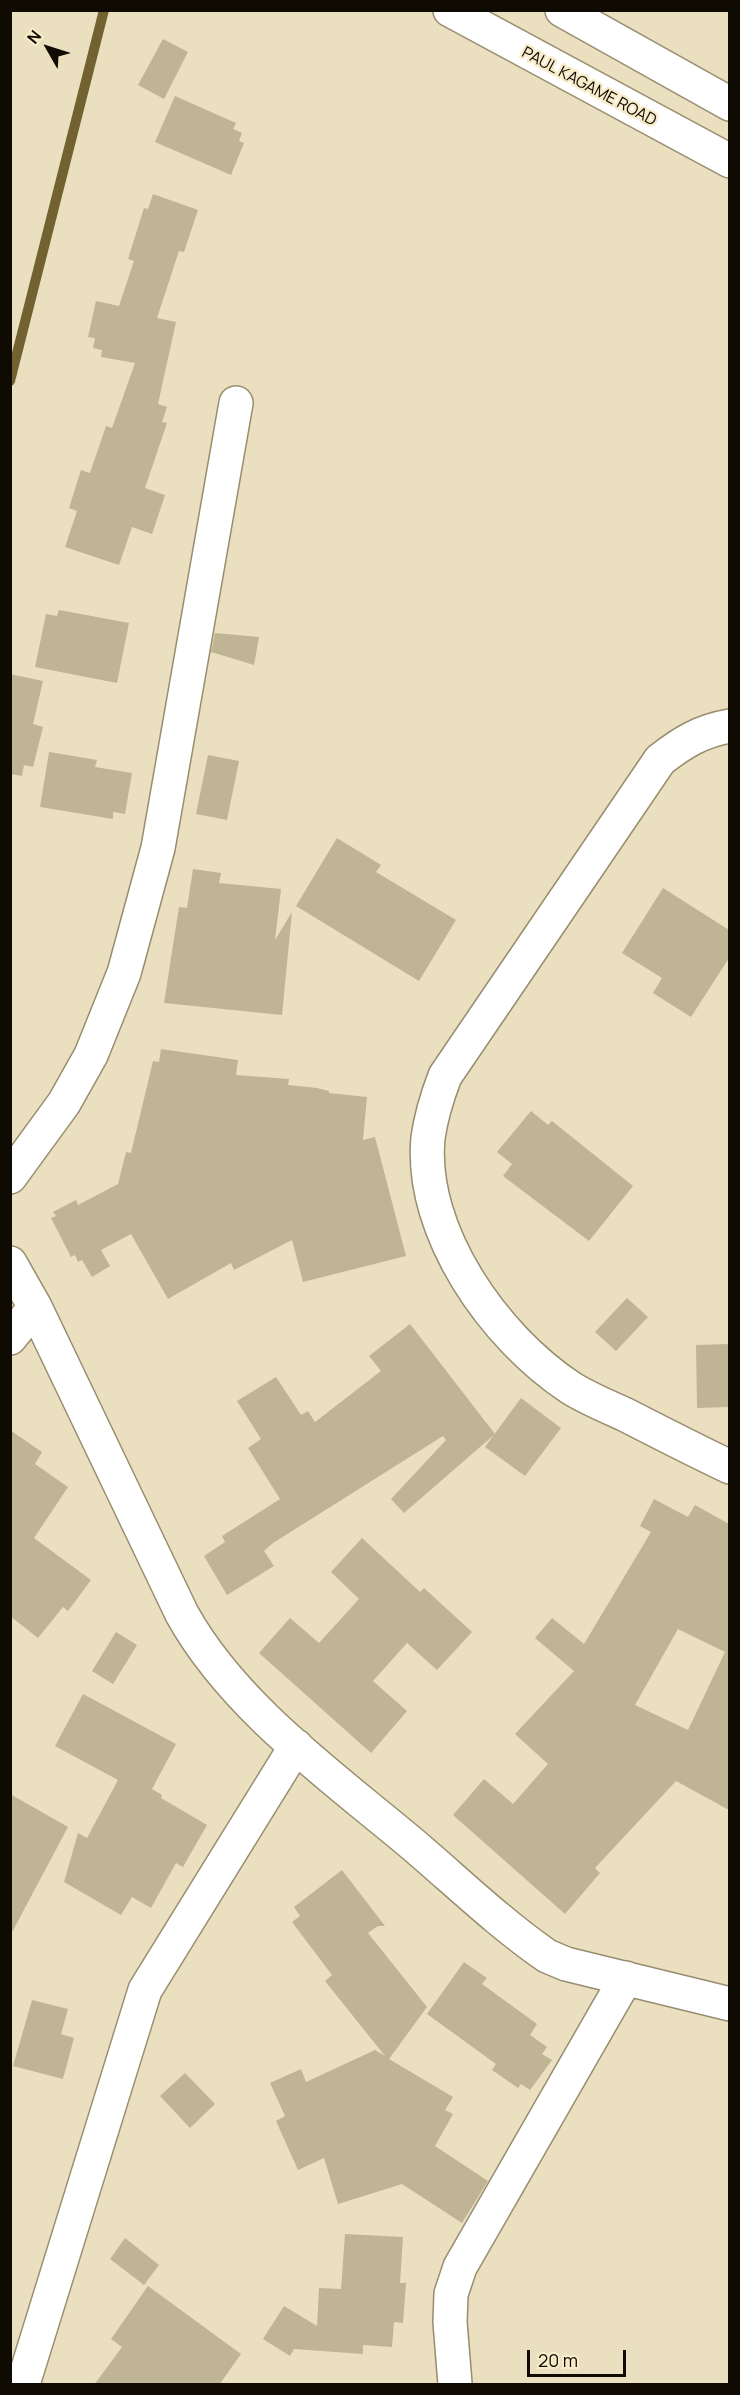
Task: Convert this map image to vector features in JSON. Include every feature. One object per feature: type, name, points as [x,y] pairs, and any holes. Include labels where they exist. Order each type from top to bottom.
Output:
[{"type":"street","name":"PAUL KAGAME ROAD","points":[[450,10],[729,161]]},
{"type":"street","points":[[562,10],[729,104]]},
{"type":"street","points":[[10,1177],[64,1103],[91,1055],[124,973],[158,848],[236,403]]},
{"type":"street","points":[[729,726],[708,729],[692,737],[660,760],[444,1076],[433,1108],[428,1140],[431,1189],[439,1220],[453,1253],[481,1299],[511,1336],[540,1365],[572,1389],[729,1467]]},
{"type":"street","points":[[10,1263],[36,1306],[198,1643],[227,1679],[296,1746],[541,1952],[566,1964],[729,2004]]},
{"type":"street","points":[[10,1338],[36,1306]]},
{"type":"street","points":[[23,2385],[145,1990],[296,1746]]},
{"type":"street","points":[[455,2385],[450,2322],[451,2294],[460,2267],[626,1978]]},
{"type":"building","points":[[163,39],[188,52],[164,99],[138,85]]},
{"type":"building","points":[[175,96],[236,123],[233,129],[242,133],[239,141],[244,143],[231,175],[155,142]]},
{"type":"building","points":[[153,194],[198,210],[184,252],[179,251],[157,318],[176,322],[158,404],[167,407],[162,422],[167,423],[145,488],[165,495],[152,534],[132,527],[119,565],[65,547],[77,511],[69,508],[81,470],[90,473],[106,426],[112,428],[135,363],[101,357],[102,350],[93,348],[95,338],[88,337],[96,301],[119,306],[134,261],[128,259],[144,208],[148,209]]},
{"type":"building","points":[[59,610],[129,623],[117,683],[35,667],[46,614],[57,616]]},
{"type":"building","points":[[215,633],[259,637],[254,665],[211,652]]},
{"type":"building","points":[[10,674],[43,681],[33,724],[43,727],[33,767],[24,765],[22,776],[10,774]]},
{"type":"building","points":[[49,752],[97,760],[95,767],[132,773],[125,814],[113,812],[113,819],[40,807]]},
{"type":"building","points":[[208,755],[239,761],[227,820],[196,814]]},
{"type":"building","points":[[337,838],[381,865],[376,872],[456,920],[419,981],[296,906]]},
{"type":"building","points":[[193,869],[221,873],[219,883],[281,889],[275,940],[292,912],[282,1015],[164,1003],[179,907],[187,908]]},
{"type":"building","points":[[663,888],[729,930],[729,958],[691,1017],[653,993],[662,978],[622,953]]},
{"type":"building","points":[[161,1049],[238,1060],[236,1075],[289,1079],[288,1085],[367,1097],[363,1140],[375,1137],[406,1256],[303,1282],[292,1240],[234,1270],[231,1263],[168,1299],[131,1234],[101,1250],[110,1266],[92,1277],[82,1260],[78,1262],[75,1255],[71,1257],[51,1218],[56,1216],[53,1212],[76,1200],[78,1205],[118,1184],[126,1152],[131,1153],[153,1061],[159,1062]]},
{"type":"building","points":[[531,1111],[548,1125],[552,1121],[633,1186],[589,1241],[503,1176],[512,1164],[497,1152]]},
{"type":"building","points":[[627,1298],[648,1317],[616,1351],[595,1332]]},
{"type":"building","points":[[410,1324],[495,1434],[404,1513],[391,1499],[446,1440],[443,1436],[273,1543],[264,1551],[274,1566],[227,1595],[204,1556],[225,1542],[222,1536],[280,1499],[248,1448],[261,1439],[237,1401],[276,1377],[301,1415],[308,1411],[315,1422],[381,1371],[369,1356]]},
{"type":"building","points":[[729,1344],[729,1407],[697,1408],[696,1345]]},
{"type":"building","points":[[521,1398],[561,1428],[525,1476],[485,1447]]},
{"type":"building","points":[[10,1430],[42,1452],[35,1464],[68,1487],[34,1538],[91,1580],[68,1611],[63,1607],[38,1638],[10,1616]]},
{"type":"building","points":[[654,1499],[688,1517],[695,1505],[729,1524],[729,1810],[676,1781],[595,1868],[600,1873],[565,1914],[453,1815],[484,1779],[513,1804],[548,1764],[515,1734],[574,1671],[535,1638],[552,1618],[584,1644],[651,1532],[640,1526]],"holes":[[[678,1629],[725,1652],[688,1730],[635,1705]]]},
{"type":"building","points":[[362,1538],[420,1592],[424,1588],[472,1632],[437,1670],[407,1643],[373,1681],[407,1711],[371,1753],[259,1653],[290,1618],[319,1643],[359,1599],[331,1572]]},
{"type":"building","points":[[116,1632],[137,1645],[113,1684],[92,1671]]},
{"type":"building","points":[[83,1694],[176,1744],[152,1789],[162,1795],[161,1798],[207,1825],[183,1867],[176,1863],[151,1908],[132,1897],[121,1915],[64,1882],[78,1833],[87,1838],[118,1780],[55,1746]]},
{"type":"building","points":[[10,1794],[68,1827],[10,1936]]},
{"type":"building","points":[[342,1870],[385,1926],[378,1926],[368,1933],[427,2007],[389,2059],[453,2097],[445,2110],[453,2114],[435,2146],[488,2181],[462,2223],[402,2184],[338,2204],[324,2158],[298,2170],[276,2121],[285,2116],[270,2083],[301,2069],[306,2082],[375,2050],[385,2056],[325,1981],[332,1975],[292,1922],[300,1916],[294,1907]]},
{"type":"building","points":[[464,1962],[487,1978],[482,1984],[537,2024],[530,2035],[547,2047],[542,2054],[552,2060],[530,2090],[521,2084],[518,2088],[492,2070],[496,2064],[427,2014]]},
{"type":"building","points":[[32,2000],[68,2009],[61,2034],[74,2038],[63,2079],[13,2066]]},
{"type":"building","points":[[185,2073],[215,2104],[190,2128],[160,2096]]},
{"type":"building","points":[[345,2234],[403,2237],[400,2283],[406,2283],[403,2323],[394,2322],[392,2347],[363,2345],[363,2354],[294,2349],[290,2356],[263,2339],[284,2306],[317,2326],[319,2288],[341,2289]]},
{"type":"building","points":[[125,2238],[159,2265],[144,2285],[110,2259]]},
{"type":"building","points":[[148,2286],[241,2354],[219,2385],[94,2385],[122,2347],[111,2339]]},
{"type":"waterway","points":[[10,381],[104,10]]}]
